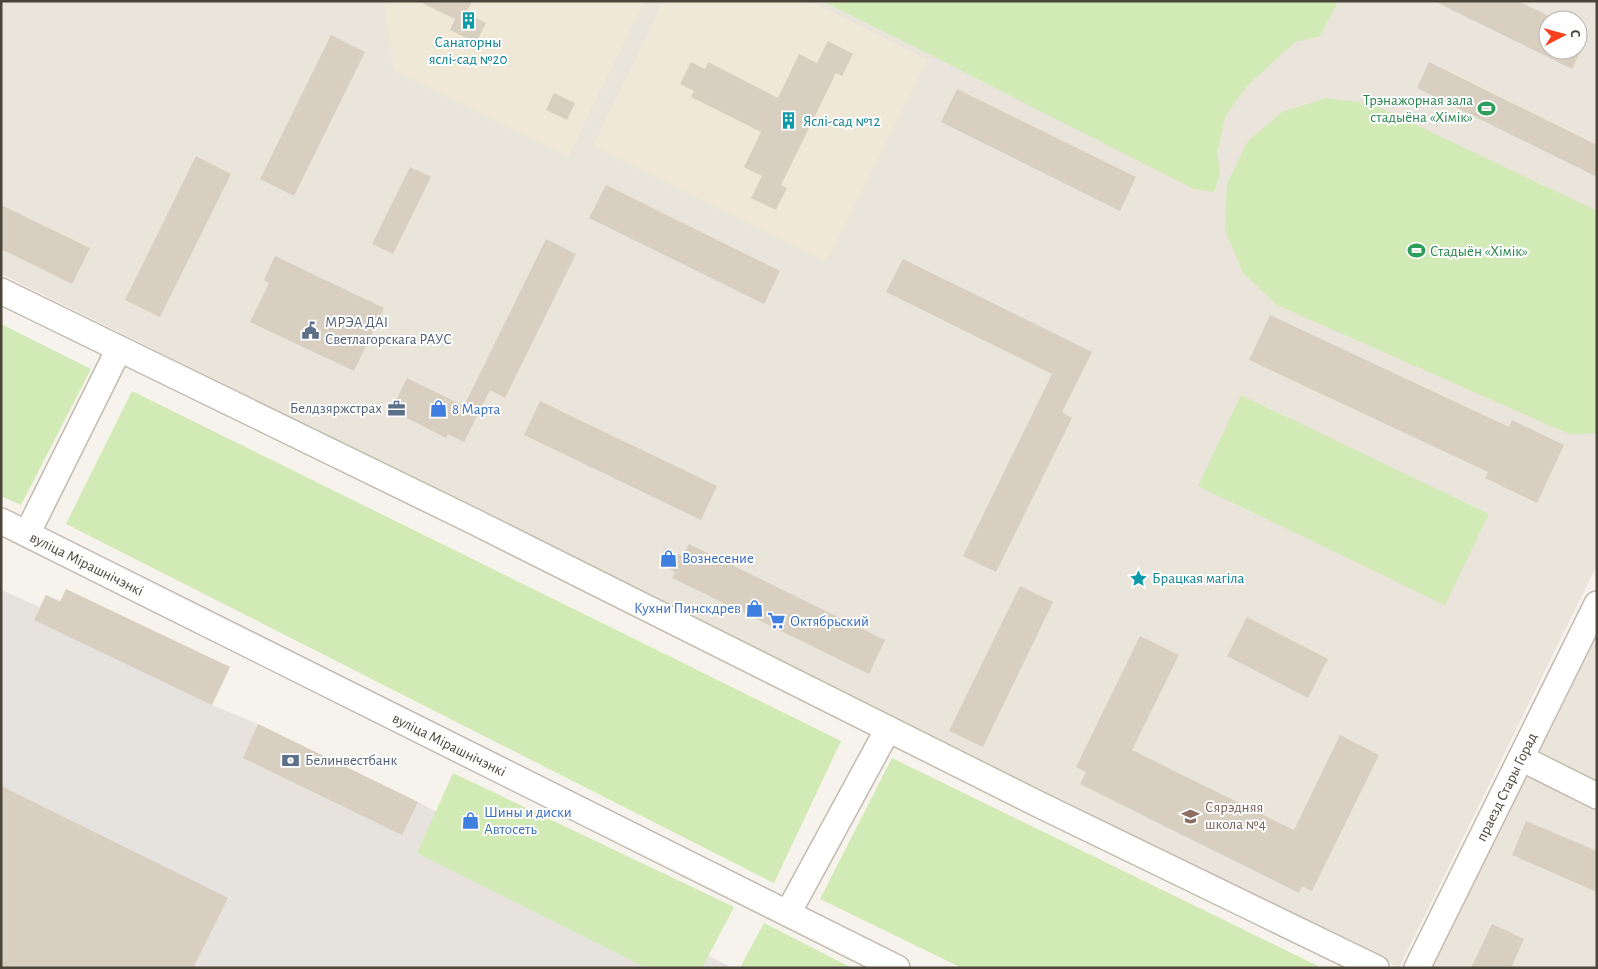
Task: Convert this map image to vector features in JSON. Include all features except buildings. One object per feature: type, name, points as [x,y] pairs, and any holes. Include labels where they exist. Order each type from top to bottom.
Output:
[{"type":"street","points":[[1,290],[119,350],[473,521],[1047,808],[1376,968]]},
{"type":"street","points":[[27,534],[119,350]]},
{"type":"street","name":"вуліца Мірашнічэнкі","points":[[1,521],[897,968]]},
{"type":"street","name":"праезд Стары Горад","points":[[1418,968],[1597,604]]},
{"type":"street","points":[[788,913],[888,729]]},
{"type":"street","points":[[1521,758],[1597,796]]},
{"type":"shaded area","points":[[1,1],[1597,1],[1597,565],[1399,968],[723,640],[137,341],[1,274]]},
{"type":"shaded area","points":[[384,1],[644,1],[568,157],[393,70]]},
{"type":"shaded area","points":[[664,1],[809,1],[927,60],[826,262],[593,146]]},
{"type":"shaded area","points":[[1,590],[40,607],[46,595],[230,667],[212,705],[258,724],[418,802],[732,968],[1,968]]},
{"type":"shaded area","points":[[1597,628],[1597,968],[1431,968]]},
{"type":"green space","points":[[822,1],[1336,1],[1336,6],[1320,36],[1295,42],[1247,86],[1226,115],[1217,153],[1220,174],[1214,192],[1194,189]]},
{"type":"green space","name":"Стадыён «Хімік»","points":[[1326,98],[1372,104],[1597,211],[1597,433],[1569,434],[1277,305],[1243,273],[1225,230],[1227,184],[1247,142],[1282,112]]},
{"type":"green space","points":[[1,324],[91,369],[21,505],[1,496]]},
{"type":"green space","points":[[132,391],[841,741],[774,883],[66,524]]},
{"type":"green space","points":[[1241,395],[1489,514],[1445,605],[1198,486]]},
{"type":"green space","points":[[892,758],[1322,968],[962,968],[820,899]]},
{"type":"green space","points":[[453,773],[734,907],[702,968],[646,968],[417,853]]},
{"type":"green space","points":[[764,923],[852,968],[740,968]]},
{"type":"place","name":"Санаторны яслі-сад №20","points":[[468,21]]},
{"type":"place","name":"Трэнажорная зала стадыёна «Хімік»","points":[[1487,109]]},
{"type":"place","name":"Яслі-сад №12","points":[[789,121]]},
{"type":"place","name":"Стадыён «Хімік»","points":[[1416,251]]},
{"type":"place","name":"МРЭА ДАІ Светлагорскага РАУС","points":[[311,331]]},
{"type":"place","name":"Белдзяржстрах","points":[[396,408]]},
{"type":"place","name":"8 Марта","points":[[438,409]]},
{"type":"place","name":"Вознесение","points":[[668,558]]},
{"type":"place","name":"Брацкая магіла","points":[[1138,578]]},
{"type":"place","name":"Кухни Пинскдрев","points":[[755,608]]},
{"type":"place","name":"Октябрьский","points":[[776,621]]},
{"type":"place","name":"Белинвестбанк","points":[[291,760]]},
{"type":"place","name":"Сярэдняя школа №4","points":[[1191,816]]},
{"type":"place","name":"Шины и диски Автосеть","points":[[470,821]]}]
